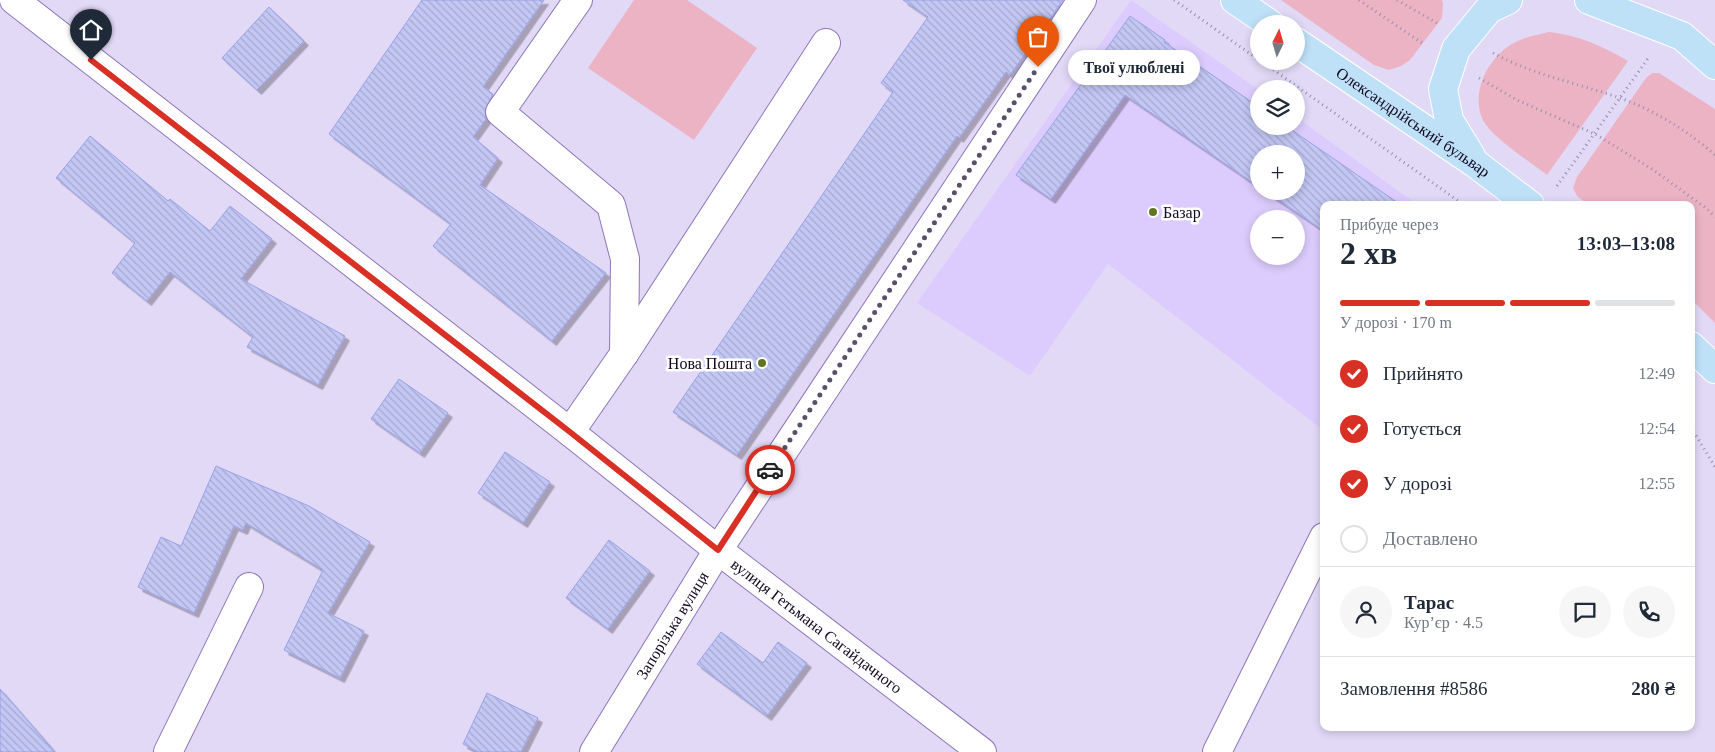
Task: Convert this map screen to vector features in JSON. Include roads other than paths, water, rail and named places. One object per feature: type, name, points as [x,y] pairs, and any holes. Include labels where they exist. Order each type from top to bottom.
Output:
[{"type":"main road","points":[[1235,0],[1257,15]]},
{"type":"main road","points":[[1476,164],[1449,120],[1443,89],[1456,49],[1464,38],[1489,9],[1508,0]]},
{"type":"main road","points":[[1589,0],[1682,36],[1715,65]]},
{"type":"main road","name":"Олександрійський бульвар","points":[[1305,48],[1476,164],[1525,201]]},
{"type":"main road","points":[[1695,350],[1715,369]]},
{"type":"street","name":"вулиця Гетьмана Сагайдачного","points":[[14,0],[570,432],[718,550],[982,752]]},
{"type":"street","points":[[578,0],[500,112],[611,205],[624,259],[624,354]]},
{"type":"street","name":"Запорізька вулиця","points":[[594,752],[718,550],[1082,0]]},
{"type":"street","points":[[570,432],[624,354],[826,43]]},
{"type":"street","points":[[1217,752],[1320,545]]},
{"type":"street","points":[[168,752],[249,587]]},
{"type":"place","name":"Твої улюблені","points":[[1038,67]]},
{"type":"place","name":"Базар","points":[[1153,212]]},
{"type":"place","name":"Нова Пошта","points":[[762,363]]}]
